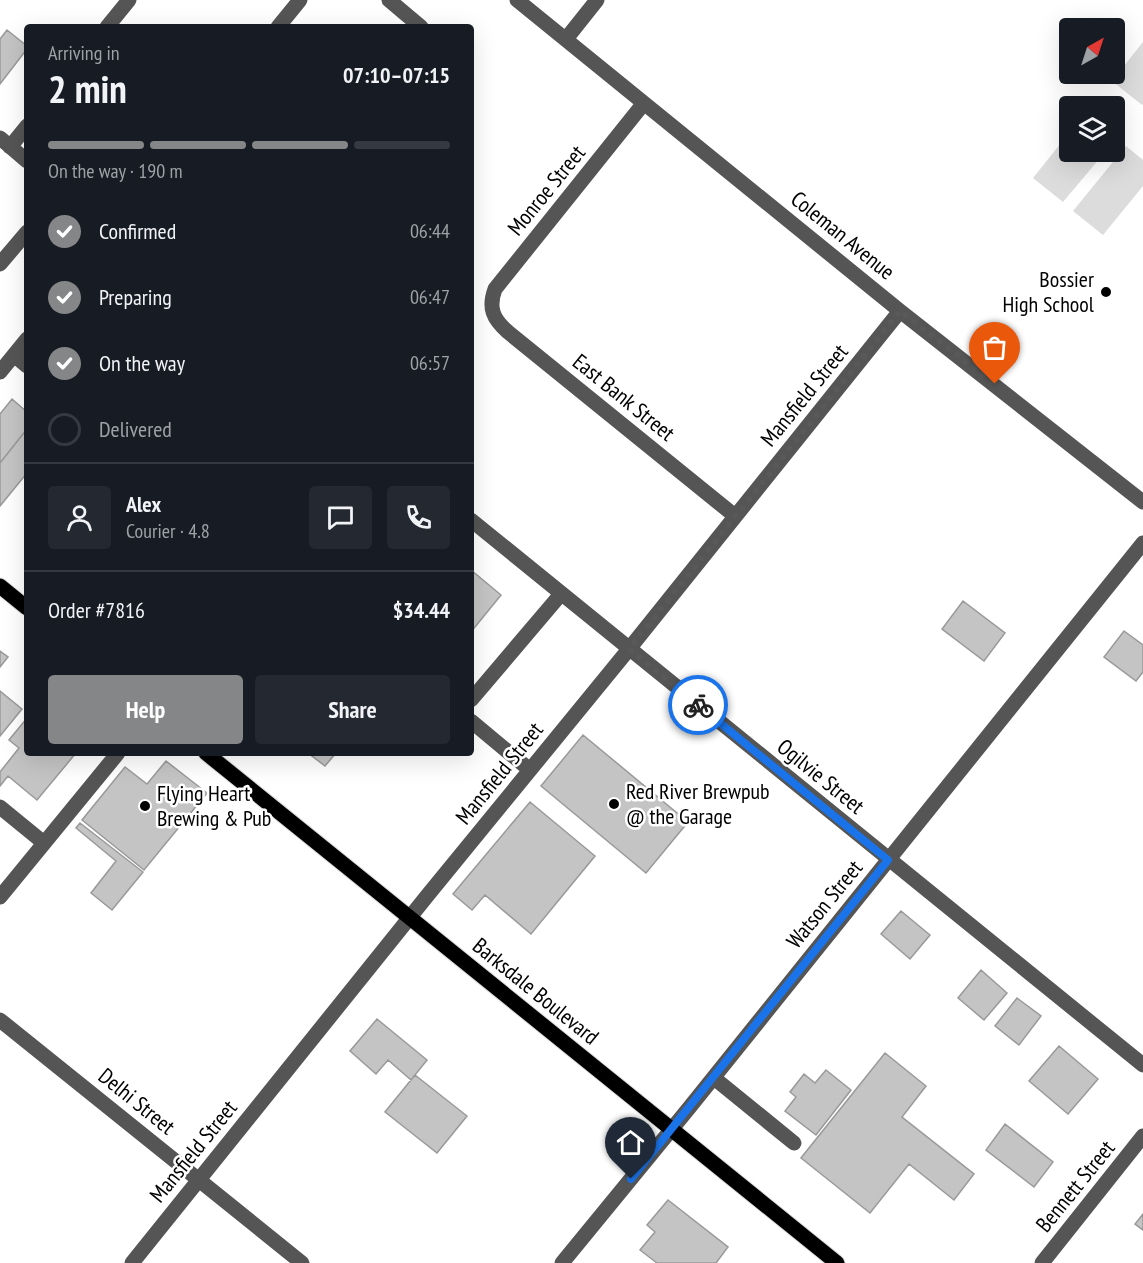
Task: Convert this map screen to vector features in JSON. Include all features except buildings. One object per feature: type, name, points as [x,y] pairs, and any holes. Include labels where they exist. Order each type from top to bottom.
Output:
[{"type":"main road","points":[[0,586],[24,606]]},
{"type":"main road","name":"Barksdale Boulevard","points":[[210,756],[837,1263]]},
{"type":"street","points":[[109,24],[129,0]]},
{"type":"street","points":[[280,24],[300,0]]},
{"type":"street","points":[[389,0],[417,24]]},
{"type":"street","name":"Coleman Avenue","points":[[517,0],[900,311],[1143,502]]},
{"type":"street","points":[[566,39],[597,0]]},
{"type":"street","name":"Monroe Street","points":[[492,308],[495,289],[644,103]]},
{"type":"street","points":[[24,128],[5,142],[24,158]]},
{"type":"street","points":[[0,264],[24,236]]},
{"type":"street","name":"East Bank Street","points":[[492,308],[497,321],[508,332],[735,516]]},
{"type":"street","name":"Mansfield Street","points":[[132,1263],[900,311]]},
{"type":"street","points":[[0,372],[24,343]]},
{"type":"street","points":[[14,355],[24,363]]},
{"type":"street","name":"Ogilvie Street","points":[[474,522],[1143,1065]]},
{"type":"street","name":"Watson Street","points":[[562,1263],[714,1078],[1143,543]]},
{"type":"street","points":[[474,696],[561,594]]},
{"type":"street","points":[[474,723],[530,770]]},
{"type":"street","points":[[0,897],[116,756]]},
{"type":"street","points":[[0,807],[44,843]]},
{"type":"street","name":"Delhi Street","points":[[0,1020],[302,1263]]},
{"type":"street","points":[[714,1078],[794,1143]]},
{"type":"street","name":"Bennett Street","points":[[1042,1263],[1143,1136]]},
{"type":"shaded area","points":[[1143,42],[1142,105],[1116,84],[1125,84],[1125,65]]},
{"type":"shaded area","points":[[1059,146],[1059,162],[1097,162],[1063,202],[1033,178]]},
{"type":"shaded area","points":[[1125,147],[1143,160],[1143,186],[1103,235],[1073,211],[1113,162],[1125,162]]},
{"type":"way so far","points":[[698,705],[629,649],[900,311],[995,384]]},
{"type":"place","name":"Bossier High School","points":[[1106,292]]},
{"type":"place","name":"Red River Brewpub @ the Garage","points":[[614,804]]},
{"type":"place","name":"Flying Heart Brewing & Pub","points":[[145,806]]},
{"type":"route","points":[[631,1179],[888,860],[698,705]]}]
